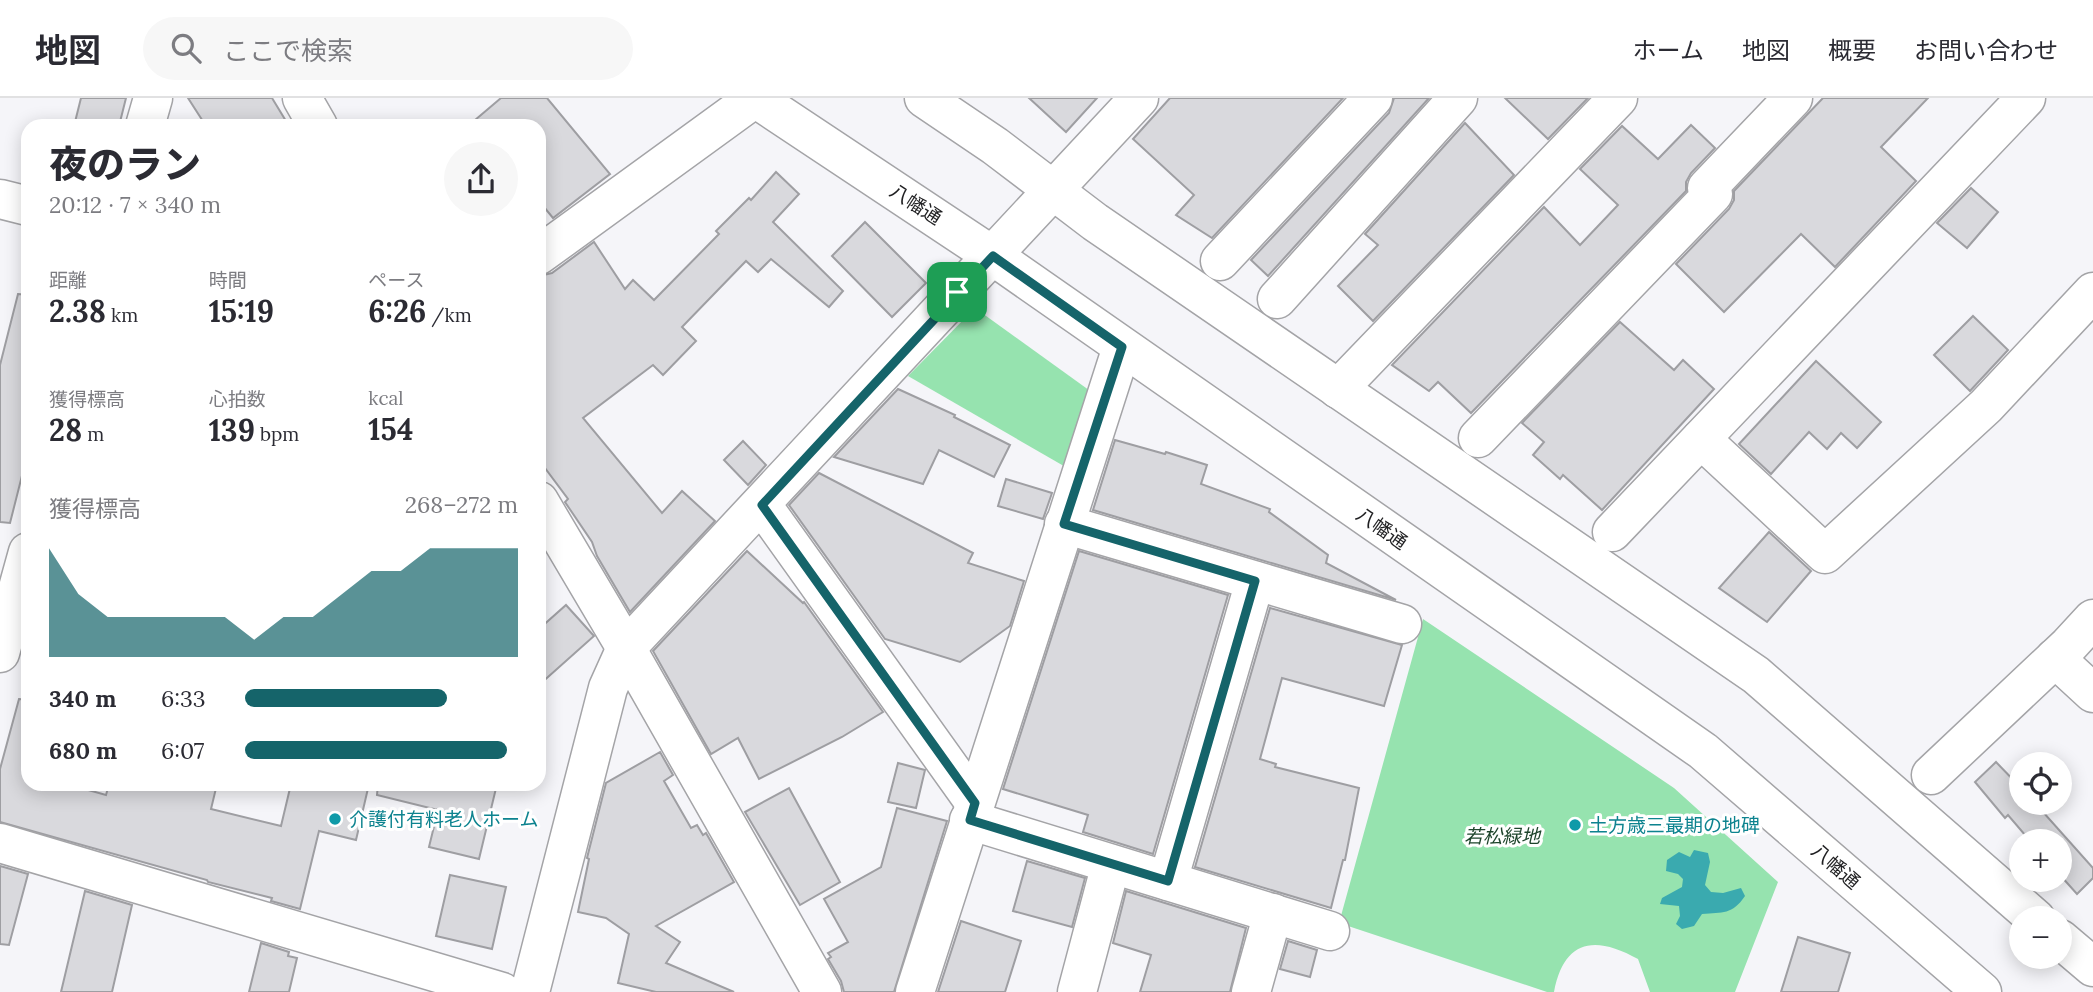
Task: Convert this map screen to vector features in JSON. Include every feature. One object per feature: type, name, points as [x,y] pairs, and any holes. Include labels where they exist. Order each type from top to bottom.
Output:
[{"type":"street","points":[[147,119],[153,98]]},
{"type":"street","points":[[302,98],[314,119]]},
{"type":"street","points":[[546,243],[755,98]]},
{"type":"street","name":"八幡通","points":[[755,98],[993,256],[1703,751],[1983,992]]},
{"type":"street","points":[[924,98],[995,146],[1052,191],[1756,675],[2021,906]]},
{"type":"street","points":[[530,992],[608,688],[626,648],[1139,98]]},
{"type":"street","points":[[1220,261],[1373,98]]},
{"type":"street","points":[[1277,299],[1458,98]]},
{"type":"street","points":[[1338,389],[1618,98]]},
{"type":"street","points":[[1478,438],[1713,194],[1707,188],[1793,98]]},
{"type":"street","points":[[1612,532],[2026,98]]},
{"type":"street","points":[[0,199],[21,204]]},
{"type":"street","points":[[1701,439],[1825,554],[1986,406],[2093,292]]},
{"type":"street","points":[[915,992],[1122,347]]},
{"type":"street","points":[[762,505],[972,811],[1111,864],[1331,931]]},
{"type":"street","points":[[546,513],[822,992]]},
{"type":"street","points":[[1064,524],[1402,624]]},
{"type":"street","points":[[0,653],[21,577]]},
{"type":"street","points":[[1168,881],[1255,581]]},
{"type":"street","points":[[1931,775],[2093,619]]},
{"type":"street","points":[[2055,657],[2093,693]]},
{"type":"street","points":[[0,842],[502,992]]},
{"type":"street","points":[[1077,992],[1111,864]]},
{"type":"street","points":[[1251,992],[1273,914]]},
{"type":"street","points":[[2072,950],[2093,969],[2086,992]]},
{"type":"green space","points":[[975,308],[1093,393],[1069,469],[908,376]]},
{"type":"green space","name":"若松緑地","points":[[1423,619],[1674,788],[1778,882],[1735,992],[1650,992],[1638,959],[1622,951],[1595,945],[1574,952],[1565,961],[1554,992],[1547,992],[1339,923]]},
{"type":"water","points":[[1694,850],[1708,853],[1710,862],[1705,885],[1711,892],[1723,893],[1741,888],[1745,896],[1731,910],[1702,914],[1694,926],[1682,929],[1676,924],[1680,916],[1679,906],[1660,904],[1662,898],[1682,887],[1683,879],[1678,874],[1666,871],[1667,860],[1679,852],[1690,857]]},
{"type":"building","points":[[81,98],[126,98],[121,119],[76,119]]},
{"type":"building","points":[[188,98],[272,98],[285,119],[202,119]]},
{"type":"building","points":[[501,98],[547,98],[610,174],[553,218],[546,210],[546,119],[476,119]]},
{"type":"building","points":[[1029,98],[1097,98],[1066,132]]},
{"type":"building","points":[[1170,98],[1343,98],[1212,238],[1176,215],[1194,195],[1133,139]]},
{"type":"building","points":[[1394,98],[1429,98],[1268,276],[1251,260],[1389,113]]},
{"type":"building","points":[[1505,98],[1588,98],[1548,139]]},
{"type":"building","points":[[1823,98],[1928,98],[1881,147],[1916,181],[1835,267],[1801,234],[1724,312],[1676,264],[1729,209],[1734,200],[1734,191]]},
{"type":"building","points":[[1465,123],[1514,175],[1373,321],[1338,286],[1378,245],[1365,234]]},
{"type":"building","points":[[1691,125],[1715,148],[1691,173],[1686,182],[1686,191],[1471,413],[1438,382],[1429,391],[1392,365],[1544,207],[1580,245],[1618,205],[1580,169],[1622,126],[1658,159]]},
{"type":"building","points":[[776,172],[799,194],[773,222],[843,291],[829,307],[771,259],[758,272],[746,261],[682,327],[696,341],[663,375],[653,365],[583,418],[662,513],[682,491],[715,521],[630,612],[597,556],[592,542],[565,502],[568,499],[546,469],[546,274],[552,273],[594,242],[625,289],[633,280],[654,300],[719,234],[716,231],[749,198],[751,200]]},
{"type":"building","points":[[1971,188],[1998,212],[1967,248],[1937,223]]},
{"type":"building","points":[[865,222],[926,283],[892,317],[832,256]]},
{"type":"building","points":[[18,294],[21,294],[21,480],[10,523],[0,522],[0,365]]},
{"type":"building","points":[[1973,316],[2008,350],[1970,391],[1934,355]]},
{"type":"building","points":[[1620,322],[1674,370],[1683,360],[1714,389],[1602,510],[1563,475],[1560,479],[1533,455],[1544,442],[1522,423]]},
{"type":"building","points":[[1816,361],[1881,422],[1857,448],[1841,433],[1827,449],[1809,432],[1771,474],[1739,444]]},
{"type":"building","points":[[898,389],[955,415],[954,417],[1010,445],[994,477],[939,450],[923,484],[834,457]]},
{"type":"building","points":[[1115,440],[1207,465],[1201,484],[1270,509],[1269,512],[1328,555],[1326,563],[1396,600],[1093,510]]},
{"type":"building","points":[[743,441],[766,465],[748,485],[724,460]]},
{"type":"building","points":[[819,473],[973,553],[968,563],[1024,581],[1010,626],[960,662],[885,639],[789,505]]},
{"type":"building","points":[[1006,479],[1052,493],[1043,519],[998,506]]},
{"type":"building","points":[[1769,532],[1811,571],[1767,622],[1719,588]]},
{"type":"building","points":[[747,551],[804,602],[883,712],[842,737],[759,779],[738,738],[711,754],[653,651]]},
{"type":"building","points":[[1079,551],[1228,595],[1153,854],[1083,832],[1088,815],[1003,789]]},
{"type":"building","points":[[566,605],[594,636],[546,679],[546,623]]},
{"type":"building","points":[[1270,608],[1402,645],[1384,706],[1282,678],[1260,759],[1276,764],[1275,767],[1359,788],[1345,860],[1331,908],[1195,867]]},
{"type":"building","points":[[19,699],[21,791],[92,791],[106,795],[107,791],[215,791],[211,809],[281,826],[289,791],[367,791],[356,840],[319,831],[300,909],[271,901],[272,898],[0,822],[0,769]]},
{"type":"building","points":[[660,752],[673,775],[664,781],[691,828],[697,825],[703,835],[706,833],[734,882],[656,926],[680,942],[666,963],[734,992],[656,992],[618,983],[629,934],[606,918],[578,912],[589,859],[587,858],[606,783]]},
{"type":"building","points":[[1996,762],[2009,776],[2009,815],[2046,815],[2058,829],[2020,829],[2008,815],[2005,818],[1975,782]]},
{"type":"building","points":[[898,763],[925,770],[916,808],[888,802]]},
{"type":"building","points":[[789,788],[840,882],[800,905],[745,812]]},
{"type":"building","points":[[377,791],[495,791],[479,859],[429,847],[438,810],[377,795]]},
{"type":"building","points":[[897,808],[947,821],[894,992],[844,992],[828,959],[831,957],[828,953],[848,942],[824,899],[881,867]]},
{"type":"building","points":[[2072,844],[2093,868],[2093,878],[2077,894],[2072,888]]},
{"type":"building","points":[[1027,861],[1085,878],[1072,927],[1013,911]]},
{"type":"building","points":[[0,866],[28,874],[9,945],[0,944]]},
{"type":"building","points":[[450,875],[506,887],[492,949],[436,936]]},
{"type":"building","points":[[85,891],[132,905],[112,992],[61,992]]},
{"type":"building","points":[[1126,891],[1246,928],[1230,992],[1140,992],[1151,955],[1113,943]]},
{"type":"building","points":[[961,921],[1021,941],[1005,992],[938,992]]},
{"type":"building","points":[[1798,937],[1850,953],[1838,992],[1781,992]]},
{"type":"building","points":[[1288,941],[1317,950],[1310,977],[1280,969]]},
{"type":"building","points":[[261,943],[289,952],[288,956],[297,958],[289,992],[249,992]]},
{"type":"place","name":"介護付有料老人ホーム","points":[[335,819]]},
{"type":"place","name":"土方歳三最期の地碑","points":[[1575,825]]},
{"type":"route","points":[[993,256],[1122,347],[1064,524],[1255,581],[1168,881],[970,820],[975,803],[762,505],[957,292],[993,256]]}]
